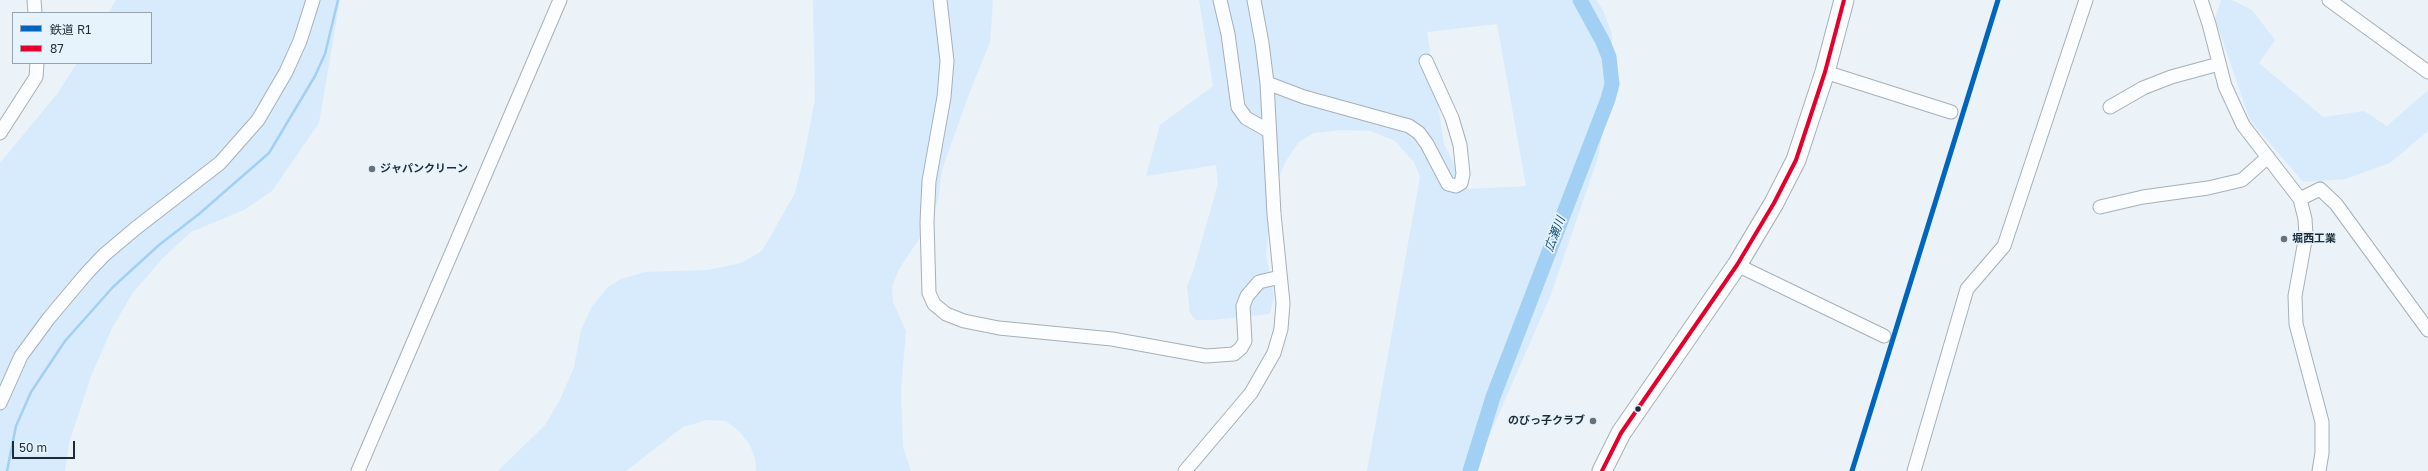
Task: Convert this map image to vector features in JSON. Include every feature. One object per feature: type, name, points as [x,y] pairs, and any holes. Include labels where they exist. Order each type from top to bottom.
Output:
[{"type":"highway","points":[[1602,471],[1621,433],[1657,378],[1736,265],[1774,203],[1796,160],[1825,72],[1844,0]]},
{"type":"street","points":[[34,0],[35,12]]},
{"type":"street","points":[[0,402],[21,356],[49,318],[86,274],[104,255],[136,228],[220,162],[258,120],[289,66],[300,41],[313,0]]},
{"type":"street","points":[[358,471],[560,0]]},
{"type":"street","points":[[940,0],[947,61],[944,97],[929,181],[927,222],[929,293],[934,304],[946,314],[964,321],[999,328],[1112,339],[1195,355],[1226,355],[1234,354],[1241,348],[1245,341],[1243,306],[1252,288],[1259,282],[1280,277]]},
{"type":"street","points":[[1220,0],[1228,34],[1238,107],[1246,118],[1269,131]]},
{"type":"street","points":[[1185,471],[1251,393],[1274,353],[1281,328],[1282,303],[1269,131],[1267,83],[1262,42],[1254,0]]},
{"type":"street","points":[[1914,471],[1966,289],[2004,246],[2086,0]]},
{"type":"street","points":[[2201,0],[2225,86],[2243,125],[2300,199],[2305,219],[2306,235],[2295,296],[2296,324],[2322,422],[2322,453],[2319,471]]},
{"type":"street","points":[[2330,0],[2428,72]]},
{"type":"street","points":[[1267,83],[1304,97],[1408,126],[1419,133],[1427,144],[1448,184],[1456,186],[1461,183],[1463,174],[1460,145],[1452,118],[1426,61]]},
{"type":"street","points":[[0,133],[36,77],[37,64]]},
{"type":"street","points":[[2110,107],[2143,88],[2171,77],[2219,64]]},
{"type":"street","points":[[1825,72],[1951,112]]},
{"type":"street","points":[[2100,207],[2143,197],[2208,188],[2242,180],[2268,157]]},
{"type":"street","points":[[2300,199],[2320,189],[2336,204],[2428,330]]},
{"type":"street","points":[[1736,265],[1884,336]]},
{"type":"shaded area","points":[[116,0],[340,0],[319,123],[272,191],[244,210],[191,232],[162,259],[132,294],[112,328],[91,376],[69,443],[65,471],[0,471],[0,163],[57,94],[76,64],[152,64],[152,12],[109,12]]},
{"type":"shaded area","points":[[813,0],[993,0],[990,42],[969,94],[942,170],[938,200],[931,221],[899,269],[892,287],[893,302],[906,331],[901,389],[903,447],[911,471],[756,471],[755,459],[750,445],[740,432],[726,421],[707,420],[683,427],[626,471],[498,471],[545,425],[560,400],[574,367],[581,330],[591,308],[608,287],[621,279],[645,272],[708,270],[741,263],[762,251],[795,193],[804,156],[815,100]]},
{"type":"shaded area","points":[[1199,0],[1596,0],[1603,10],[1612,34],[1610,92],[1598,158],[1550,297],[1474,471],[1367,471],[1420,177],[1414,162],[1395,141],[1371,131],[1342,130],[1314,133],[1299,142],[1286,161],[1272,193],[1266,255],[1274,296],[1270,314],[1211,320],[1196,320],[1190,313],[1187,287],[1194,268],[1218,184],[1216,165],[1146,176],[1160,125],[1213,86]],"holes":[[[1497,24],[1526,186],[1467,189],[1444,144],[1427,32]]]},
{"type":"shaded area","points":[[2221,0],[2232,0],[2252,10],[2275,40],[2259,63],[2323,117],[2364,111],[2387,126],[2428,90],[2428,131],[2390,163],[2345,179],[2303,182],[2250,120],[2215,19]]},
{"type":"waterway","points":[[7,471],[16,426],[31,392],[65,341],[113,287],[159,245],[199,214],[269,153],[315,76],[325,54],[338,0]]},
{"type":"waterway","name":"広瀬川","points":[[1470,471],[1493,397],[1608,99],[1612,84],[1609,57],[1603,42],[1580,0]]},
{"type":"rail line","name":"R1","points":[[1852,471],[1998,0]]},
{"type":"transit line","name":"87","points":[[1602,471],[1621,433],[1737,265],[1774,203],[1796,160],[1825,72],[1844,0]]},
{"type":"place","name":"ジャパンクリーン","points":[[372,169]]},
{"type":"place","name":"堀西工業","points":[[2284,239]]},
{"type":"place","name":"のびっ子クラブ","points":[[1593,421]]}]
